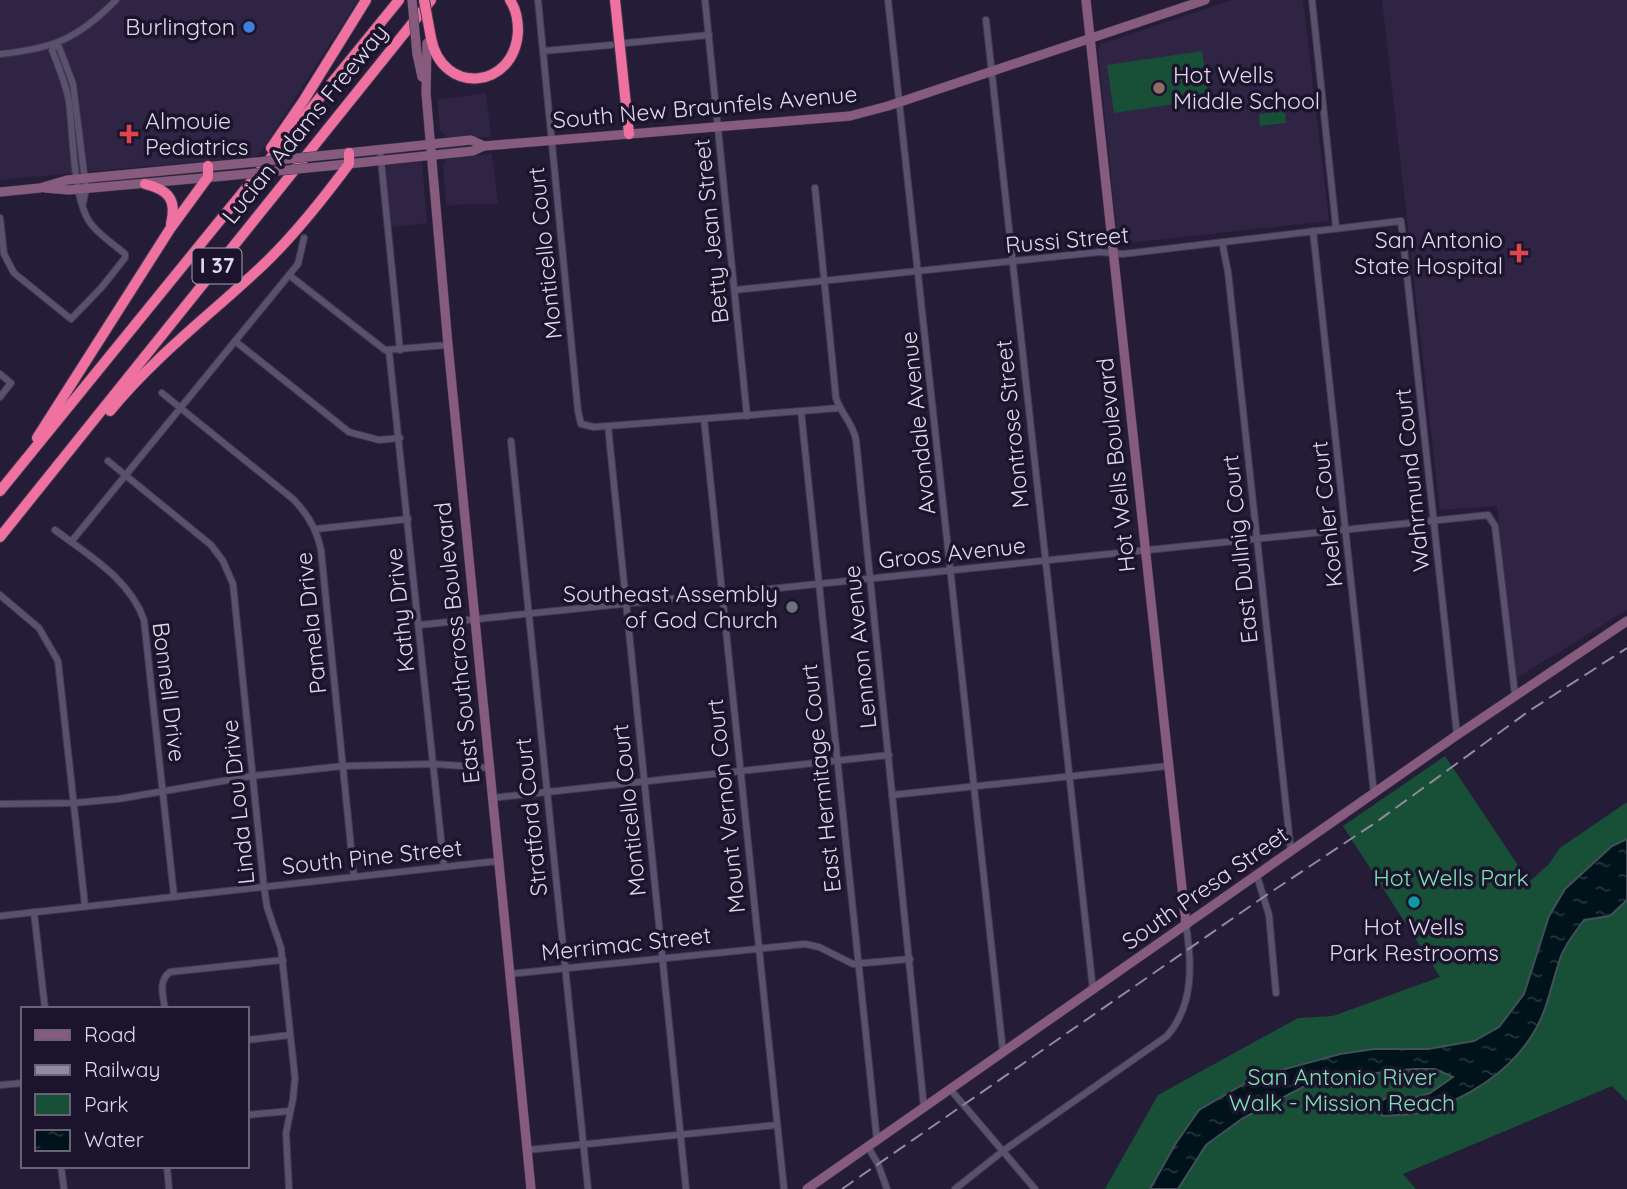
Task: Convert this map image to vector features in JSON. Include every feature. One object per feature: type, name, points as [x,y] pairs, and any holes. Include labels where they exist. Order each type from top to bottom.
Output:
[{"type":"highway","points":[[224,216],[304,100],[366,0]]},
{"type":"highway","name":"Lucian Adams Freeway","points":[[0,491],[399,0]]},
{"type":"highway","points":[[424,0],[429,40],[438,60],[455,75],[474,79],[496,72],[511,57],[516,41],[516,14],[510,0]]},
{"type":"highway","name":"Lucian Adams Freeway","points":[[0,537],[432,0]]},
{"type":"highway","points":[[393,48],[438,0]]},
{"type":"highway","points":[[615,0],[629,134]]},
{"type":"highway","points":[[41,485],[77,451],[143,372],[263,265],[295,231],[345,157]]},
{"type":"highway","points":[[28,456],[44,425],[208,172]]},
{"type":"highway","points":[[145,184],[165,192],[173,204],[170,229]]},
{"type":"main road","name":"East Southcross Boulevard","points":[[412,0],[417,54],[426,93],[447,345],[531,1189]]},
{"type":"main road","name":"Hot Wells Boulevard","points":[[1086,0],[1186,925]]},
{"type":"main road","name":"South New Braunfels Avenue","points":[[0,192],[208,172],[225,176],[328,166],[345,157],[381,161],[473,151],[484,146],[839,117],[900,102],[1205,0]]},
{"type":"main road","name":"East Southcross Boulevard","points":[[426,93],[429,40]]},
{"type":"main road","name":"South New Braunfels Avenue","points":[[82,184],[145,184],[208,172],[234,164],[345,157],[380,150],[471,140],[484,146]]},
{"type":"main road","name":"South Presa Street","points":[[807,1189],[1457,735],[1627,621]]},
{"type":"street","points":[[0,54],[54,45],[84,28],[116,0]]},
{"type":"street","name":"Monticello Court","points":[[538,0],[579,418],[581,424],[586,426],[608,426],[686,1189]]},
{"type":"street","name":"Betty Jean Street","points":[[705,0],[747,416]]},
{"type":"street","name":"Avondale Avenue","points":[[888,0],[1003,1052]]},
{"type":"street","points":[[1312,0],[1336,227]]},
{"type":"street","name":"Montrose Street","points":[[986,20],[1093,990]]},
{"type":"street","points":[[626,43],[709,35]]},
{"type":"street","points":[[0,218],[4,254],[11,269],[67,318],[74,319],[123,263],[125,254],[93,226],[85,213],[69,101],[65,81],[52,51],[54,45]]},
{"type":"street","points":[[543,51],[611,45]]},
{"type":"street","points":[[380,150],[400,350]]},
{"type":"street","name":"Lennon Avenue","points":[[815,188],[836,398],[851,422],[856,440],[924,1108]]},
{"type":"street","name":"Russi Street","points":[[735,290],[1222,242],[1401,221]]},
{"type":"street","name":"Wahrmund Court","points":[[1401,221],[1457,735]]},
{"type":"street","name":"Koehler Court","points":[[1313,231],[1374,794]]},
{"type":"street","points":[[71,542],[298,264],[304,238]]},
{"type":"street","name":"East Dullnig Court","points":[[1222,242],[1228,272],[1291,852]]},
{"type":"street","points":[[289,275],[381,348],[389,351],[447,345]]},
{"type":"street","points":[[235,341],[349,432],[379,440],[400,438]]},
{"type":"street","name":"Kathy Drive","points":[[389,351],[444,867]]},
{"type":"street","points":[[0,374],[11,383],[0,397]]},
{"type":"street","name":"Pamela Drive","points":[[162,393],[293,499],[306,512],[316,529],[324,577],[354,877]]},
{"type":"street","points":[[608,426],[840,408]]},
{"type":"street","name":"East Hermitage Court","points":[[801,411],[877,1141]]},
{"type":"street","name":"Mount Vernon Court","points":[[704,419],[784,1189]]},
{"type":"street","name":"Stratford Court","points":[[511,441],[588,1189]]},
{"type":"street","name":"Linda Lou Drive","points":[[108,461],[204,538],[227,568],[234,592],[264,887],[270,916],[280,939],[295,1078],[285,1143],[289,1189]]},
{"type":"street","name":"Groos Avenue","points":[[419,625],[1488,515],[1495,526],[1515,695]]},
{"type":"street","points":[[316,529],[408,519]]},
{"type":"street","name":"Bonnell Drive","points":[[55,530],[126,588],[141,611],[147,636],[174,896]]},
{"type":"street","points":[[0,595],[39,628],[60,666],[85,906]]},
{"type":"street","points":[[492,798],[888,755]]},
{"type":"street","points":[[0,804],[74,803],[164,792],[252,776],[343,766],[433,764],[490,768]]},
{"type":"street","points":[[892,795],[1168,766]]},
{"type":"street","name":"South Pine Street","points":[[0,916],[498,861]]},
{"type":"street","points":[[1257,876],[1269,915],[1276,993]]},
{"type":"street","points":[[34,912],[45,1007]]},
{"type":"street","points":[[956,1189],[1003,1151],[1156,1046],[1171,1031],[1183,1011],[1189,981],[1186,925]]},
{"type":"street","name":"Merrimac Street","points":[[509,974],[758,947],[813,944],[846,962],[858,964],[910,959]]},
{"type":"street","points":[[165,1007],[162,984],[170,972],[283,960]]},
{"type":"street","points":[[248,1040],[290,1035]]},
{"type":"street","points":[[0,1085],[21,1083]]},
{"type":"street","points":[[950,1089],[1035,1189]]},
{"type":"street","points":[[248,1115],[290,1111]]},
{"type":"street","points":[[527,1150],[777,1125]]},
{"type":"street","points":[[868,1147],[883,1174],[887,1189]]},
{"type":"street","points":[[61,1168],[64,1189]]},
{"type":"street","points":[[167,1168],[169,1189]]},
{"type":"shaded area","points":[[0,0],[358,0],[258,156],[0,180]]},
{"type":"shaded area","name":"Hot Wells Middle School","points":[[1232,0],[1303,0],[1329,221],[1118,244],[1098,50],[1101,44]]},
{"type":"shaded area","name":"San Antonio State Hospital","points":[[1382,0],[1627,0],[1627,610],[1515,679],[1497,506],[1440,510]]},
{"type":"shaded area","points":[[486,93],[491,137],[448,137],[440,131],[437,100]]},
{"type":"shaded area","points":[[492,154],[498,204],[446,205],[443,164],[446,159]]},
{"type":"shaded area","points":[[422,162],[427,223],[391,227],[386,168],[388,165]]},
{"type":"green space","points":[[1202,51],[1209,99],[1114,113],[1107,65]]},
{"type":"green space","points":[[1285,111],[1286,123],[1260,126],[1259,114]]},
{"type":"green space","name":"San Antonio River Walk - Mission Reach","points":[[1445,756],[1529,882],[1549,864],[1560,848],[1627,802],[1627,1101],[1612,1086],[1403,1174],[1416,1189],[1105,1189],[1158,1095],[1298,1018],[1333,1016],[1440,977],[1343,826]]},
{"type":"water","points":[[1627,839],[1627,900],[1610,916],[1584,920],[1571,937],[1563,951],[1539,1023],[1524,1047],[1499,1072],[1469,1093],[1436,1108],[1419,1113],[1382,1116],[1379,1103],[1390,1095],[1405,1101],[1430,1093],[1453,1077],[1435,1069],[1413,1069],[1347,1076],[1303,1087],[1243,1118],[1206,1145],[1178,1189],[1150,1189],[1176,1143],[1199,1110],[1256,1077],[1340,1054],[1374,1049],[1428,1049],[1474,1041],[1499,1027],[1524,994],[1549,916],[1565,889],[1612,846]]},
{"type":"railway","points":[[842,1189],[1375,823],[1529,711],[1627,648]]},
{"type":"place","name":"Burlington","points":[[249,27]]},
{"type":"place","name":"Hot Wells Middle School","points":[[1159,88]]},
{"type":"place","name":"Almouie Pediatrics","points":[[129,134]]},
{"type":"place","name":"San Antonio State Hospital","points":[[1519,253]]},
{"type":"place","name":"Southeast Assembly of God Church","points":[[792,607]]},
{"type":"place","name":"Hot Wells Park Restrooms","points":[[1414,902]]},
{"type":"park label","name":"Hot Wells Park","points":[[1451,878]]}]
